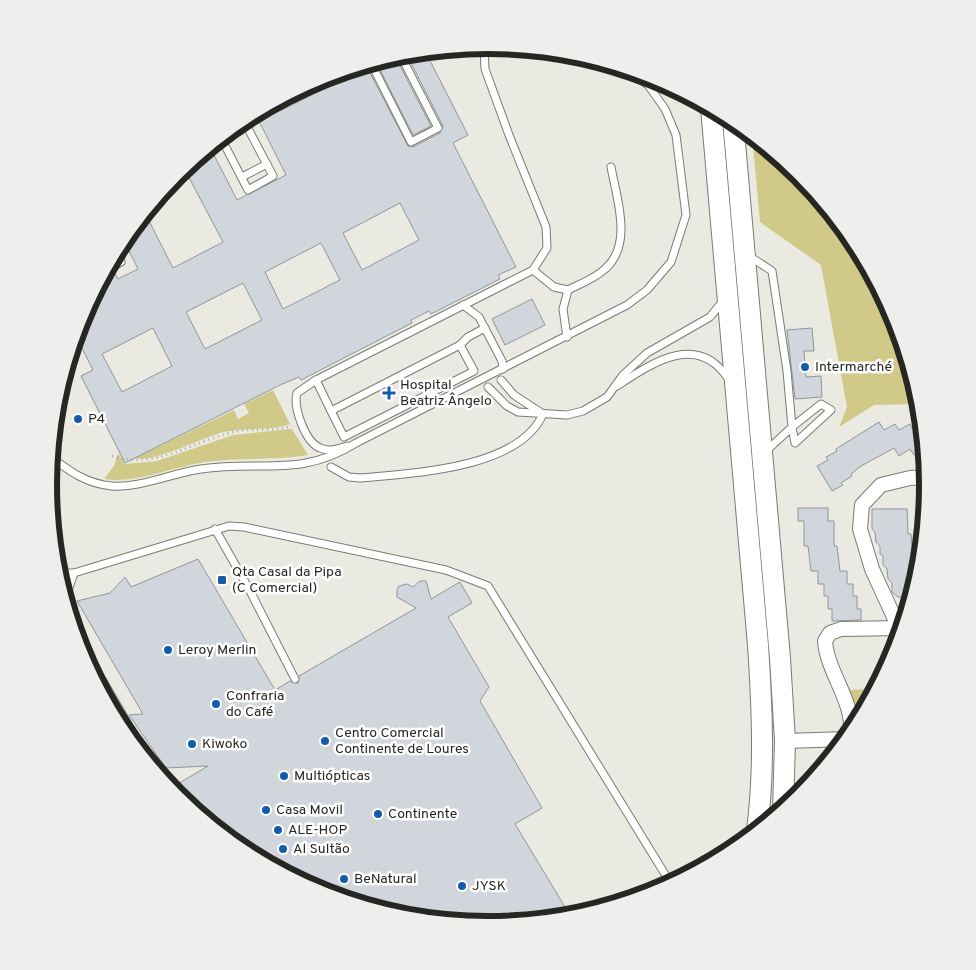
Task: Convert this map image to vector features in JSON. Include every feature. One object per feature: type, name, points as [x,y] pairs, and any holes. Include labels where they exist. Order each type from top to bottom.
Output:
[{"type":"main road","points":[[712,117],[763,725],[762,776],[758,821]]},
{"type":"main road","points":[[735,131],[780,658],[785,741],[783,799]]},
{"type":"street","points":[[897,620],[872,569],[860,530],[862,505],[882,485],[919,477]]},
{"type":"street","points":[[850,719],[826,653],[825,641],[830,633],[841,628],[894,628]]},
{"type":"street","points":[[785,741],[836,739]]},
{"type":"lane","points":[[356,443],[334,450],[321,449],[311,440],[295,406],[297,393],[316,380],[533,270],[547,248],[546,227],[508,134],[486,69],[485,54]]},
{"type":"lane","points":[[372,69],[411,142],[438,128],[404,62]]},
{"type":"lane","points":[[58,462],[72,473],[97,484],[132,485],[201,469],[240,466],[293,466],[320,461],[338,455],[356,443],[627,305],[647,290],[671,262],[686,215],[676,135],[665,109],[648,85]]},
{"type":"lane","points":[[224,144],[248,190],[274,176],[248,126]]},
{"type":"lane","points":[[242,177],[267,164]]},
{"type":"lane","points":[[533,270],[554,288],[568,290],[604,270],[619,250],[621,238],[612,167]]},
{"type":"lane","points":[[745,254],[772,271],[787,370],[792,426],[795,443],[831,410],[821,404],[792,426],[763,454]]},
{"type":"lane","points":[[615,388],[623,375],[654,348],[710,317],[724,300],[727,289]]},
{"type":"lane","points":[[567,337],[563,309],[568,290]]},
{"type":"lane","points":[[463,305],[474,312],[485,328],[502,361],[503,369]]},
{"type":"lane","points":[[331,412],[460,345],[468,336],[485,328]]},
{"type":"lane","points":[[316,380],[344,437],[474,371],[460,345]]},
{"type":"lane","points":[[488,387],[507,406],[518,412],[567,415],[584,411],[599,403],[615,388],[653,363],[680,354],[695,355],[708,360],[725,374],[736,392]]},
{"type":"lane","points":[[501,380],[514,395],[543,414]]},
{"type":"lane","points":[[331,466],[349,477],[360,478],[472,463],[494,456],[513,446],[538,427],[543,414]]},
{"type":"lane","points":[[66,573],[74,573],[215,528],[244,527],[446,570],[488,586],[666,877]]},
{"type":"lane","points":[[215,528],[295,678]]},
{"type":"lane","points":[[69,588],[74,573]]},
{"type":"path","points":[[254,122],[328,85]]},
{"type":"path","points":[[112,456],[126,460],[149,460],[220,436],[251,430],[284,429],[302,422]]},
{"type":"shaded area","points":[[753,145],[793,180],[830,222],[847,245],[875,294],[886,320],[905,373],[912,404],[874,405],[839,427],[847,407],[821,265],[760,222]]},
{"type":"shaded area","points":[[273,390],[290,424],[276,428],[228,431],[165,454],[143,459],[135,458],[234,410],[238,419],[249,413],[244,404]]},
{"type":"shaded area","points":[[292,429],[308,455],[205,462],[142,477],[117,480],[104,479],[114,466],[118,453],[125,464],[157,461],[233,435]]},
{"type":"shaded area","points":[[868,689],[855,711],[847,690]]},
{"type":"building","points":[[428,58],[468,135],[453,143],[516,267],[498,275],[500,279],[431,314],[429,311],[411,320],[412,323],[301,380],[299,377],[280,385],[125,463],[81,376],[93,370],[80,345],[101,294],[113,272],[118,279],[138,269],[127,248],[148,219],[173,268],[223,242],[188,176],[213,153],[237,200],[286,175],[258,120],[279,108],[280,111],[342,80],[369,70],[408,146],[413,147],[440,133],[443,126],[410,61]],"holes":[[[400,203],[419,240],[362,270],[343,233]],[[321,243],[340,280],[283,309],[265,272]],[[243,283],[262,320],[205,349],[186,312]],[[153,328],[172,366],[122,392],[102,354]]]},
{"type":"building","points":[[399,63],[431,126],[413,135],[379,67]]},
{"type":"building","points":[[532,299],[545,325],[505,345],[492,319]]},
{"type":"building","points":[[812,328],[814,351],[804,351],[806,377],[821,376],[822,397],[795,399],[787,330]]},
{"type":"building","points":[[879,422],[884,430],[895,424],[899,430],[910,424],[913,430],[916,428],[918,453],[914,455],[910,449],[899,456],[894,448],[861,466],[851,474],[852,476],[841,483],[843,485],[832,491],[817,466],[828,460],[826,457],[837,451],[836,449]]},
{"type":"building","points":[[798,508],[828,508],[828,521],[834,521],[834,546],[837,546],[840,571],[847,571],[847,584],[853,584],[853,596],[857,596],[857,609],[861,609],[861,620],[832,621],[832,609],[828,609],[828,596],[824,596],[824,584],[818,584],[818,571],[811,571],[808,546],[804,546],[804,521],[798,521]]},
{"type":"building","points":[[872,509],[907,509],[908,534],[911,534],[912,546],[915,547],[902,606],[902,597],[898,597],[892,592],[892,583],[888,579],[887,569],[883,565],[883,556],[880,554],[880,546],[876,542],[875,532],[872,529]]},
{"type":"building","name":"Centro Comercial Continente de Loures","points":[[198,559],[275,690],[290,681],[298,683],[299,676],[416,608],[397,597],[399,586],[407,584],[413,587],[420,581],[426,581],[431,599],[460,582],[472,603],[448,617],[489,687],[480,701],[542,808],[515,824],[566,909],[516,915],[460,915],[432,913],[376,902],[297,872],[248,844],[225,827],[178,784],[208,766],[166,768],[129,715],[143,714],[77,601],[110,593],[125,577],[131,587]]},
{"type":"place","name":"Intermarché","points":[[805,367]]},
{"type":"place","name":"Hospital Beatriz Ângelo","points":[[389,393]]},
{"type":"place","name":"P4","points":[[78,419]]},
{"type":"place","name":"Qta Casal da Pipa (C Comercial)","points":[[222,580]]},
{"type":"place","name":"Leroy Merlin","points":[[168,650]]},
{"type":"place","name":"Confraria do Café","points":[[216,704]]},
{"type":"place","name":"Centro Comercial Continente de Loures","points":[[325,741]]},
{"type":"place","name":"Kiwoko","points":[[192,744]]},
{"type":"place","name":"Multiópticas","points":[[284,776]]},
{"type":"place","name":"Casa Movil","points":[[266,810]]},
{"type":"place","name":"Continente","points":[[378,814]]},
{"type":"place","name":"ALE-HOP","points":[[278,830]]},
{"type":"place","name":"Al Sultão","points":[[283,849]]},
{"type":"place","name":"BeNatural","points":[[344,879]]},
{"type":"place","name":"JYSK","points":[[462,886]]}]
